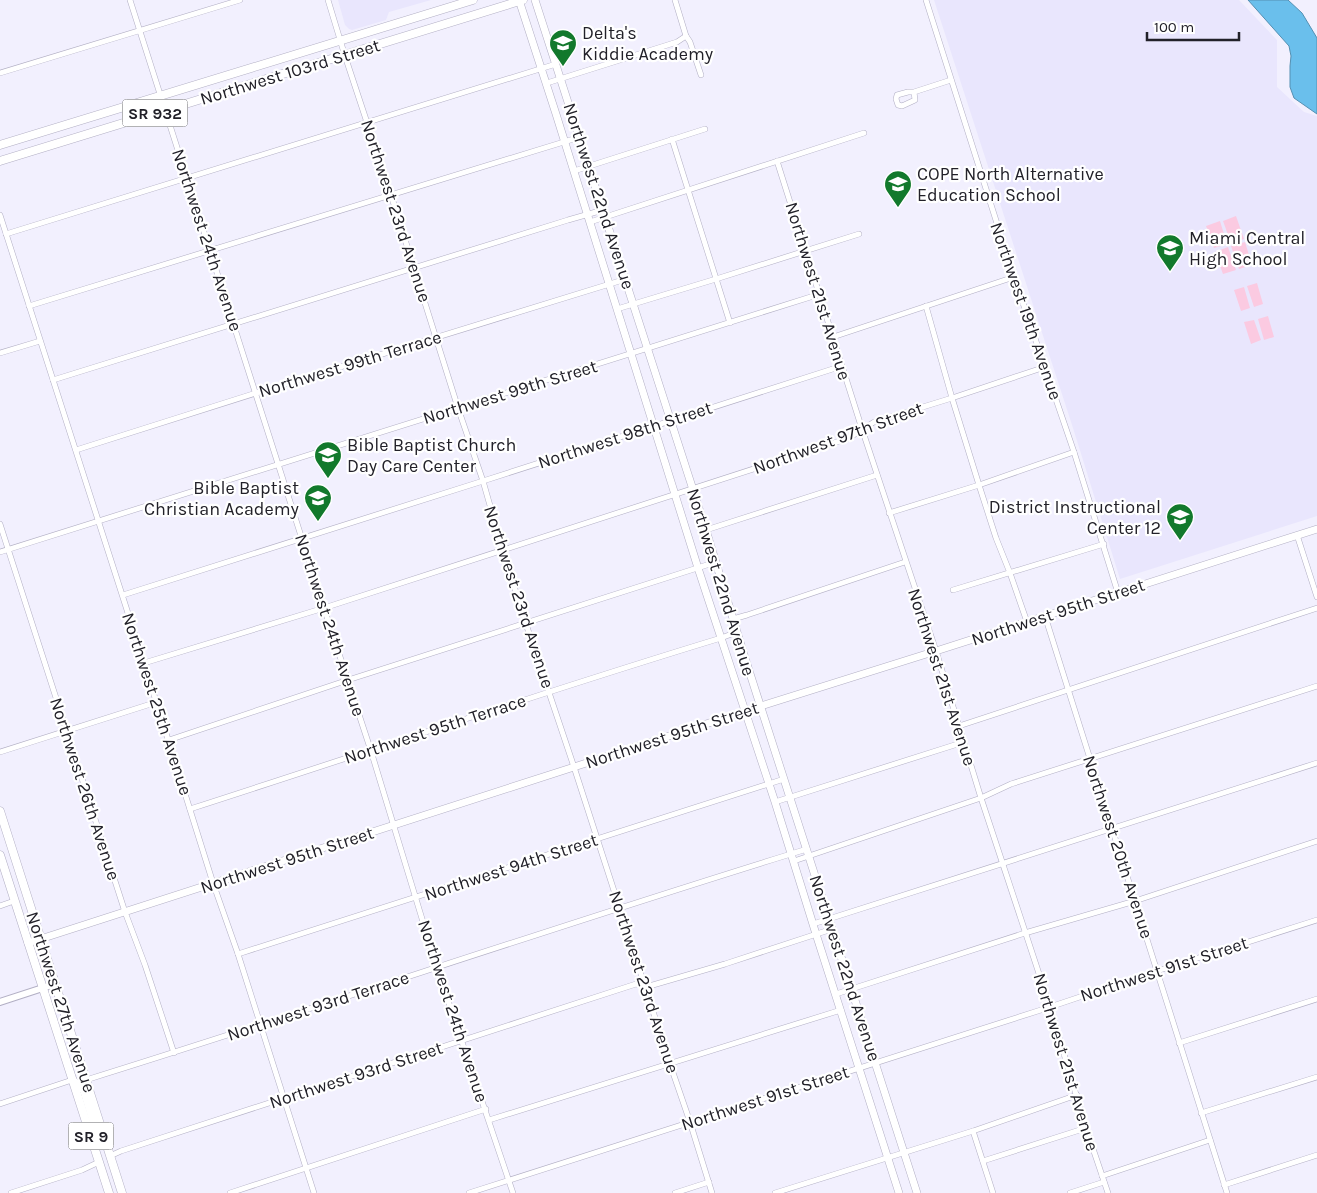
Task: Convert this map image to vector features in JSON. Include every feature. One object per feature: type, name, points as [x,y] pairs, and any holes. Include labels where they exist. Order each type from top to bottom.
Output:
[{"type":"main road","name":"Northwest 103rd Street","points":[[0,145],[472,0]]},
{"type":"main road","name":"Northwest 103rd Street","points":[[0,161],[345,56],[521,0]]},
{"type":"main road","name":"Northwest 22nd Avenue","points":[[521,0],[698,568],[770,784],[899,1193]]},
{"type":"main road","name":"Northwest 22nd Avenue","points":[[535,0],[626,279],[917,1193]]},
{"type":"main road","name":"Northwest 95th Street","points":[[28,943],[745,711],[1317,529]]},
{"type":"main road","name":"Northwest 27th Avenue","points":[[0,811],[122,1193]]},
{"type":"main road","name":"Northwest 27th Avenue","points":[[0,855],[109,1193]]},
{"type":"main road","points":[[79,1060],[72,1080],[84,1090],[96,1127],[103,1132]]},
{"type":"main road","points":[[99,1162],[107,1172],[114,1193]]},
{"type":"street","name":"Northwest 24th Avenue","points":[[130,0],[395,825],[438,968],[513,1193]]},
{"type":"street","points":[[0,73],[240,0]]},
{"type":"street","name":"Northwest 23rd Avenue","points":[[328,0],[483,482],[526,624],[712,1193]]},
{"type":"street","points":[[675,0],[701,75]]},
{"type":"street","name":"Northwest 19th Avenue","points":[[926,0],[1118,592]]},
{"type":"street","points":[[546,83],[677,42],[686,36]]},
{"type":"street","points":[[6,234],[556,64]]},
{"type":"street","points":[[914,92],[951,80]]},
{"type":"street","points":[[574,171],[705,129]]},
{"type":"street","points":[[53,380],[414,268],[688,190],[864,133]]},
{"type":"street","points":[[28,306],[580,138]]},
{"type":"street","points":[[672,139],[730,323]]},
{"type":"street","name":"Northwest 21st Avenue","points":[[777,161],[862,430],[936,651],[980,798],[1050,1007],[1086,1128],[1108,1193]]},
{"type":"street","name":"Northwest 25th Avenue","points":[[0,215],[314,1193]]},
{"type":"street","points":[[617,309],[859,234]]},
{"type":"street","points":[[833,338],[1014,276]]},
{"type":"street","name":"Northwest 99th Terrace","points":[[76,450],[256,392],[626,279]]},
{"type":"street","name":"Northwest 99th Street","points":[[0,552],[820,294]]},
{"type":"street","points":[[926,306],[979,485],[1027,622]]},
{"type":"street","points":[[0,353],[40,341]]},
{"type":"street","name":"Northwest 98th Street","points":[[122,595],[483,482],[842,366]]},
{"type":"street","name":"Northwest 97th Street","points":[[144,662],[324,608],[693,490],[849,438],[874,422],[1045,367]]},
{"type":"street","points":[[889,513],[979,485],[1074,452]]},
{"type":"street","points":[[706,530],[877,475]]},
{"type":"street","name":"Northwest 26th Avenue","points":[[0,524],[125,912],[174,1053]]},
{"type":"street","points":[[1297,535],[1317,597]]},
{"type":"street","points":[[953,590],[1104,544]]},
{"type":"street","points":[[169,740],[348,680],[716,562]]},
{"type":"street","points":[[733,619],[905,562]]},
{"type":"street","points":[[959,726],[1317,608]]},
{"type":"street","name":"Northwest 20th Avenue","points":[[1045,616],[1227,1193]]},
{"type":"street","name":"Northwest 95th Terrace","points":[[190,809],[549,691],[737,632]]},
{"type":"street","name":"Northwest 93rd Terrace","points":[[86,1080],[438,968],[619,908],[793,858],[980,798],[1011,784],[1317,686]]},
{"type":"street","points":[[0,752],[157,702]]},
{"type":"street","points":[[775,802],[964,742]]},
{"type":"street","points":[[813,924],[1317,763]]},
{"type":"street","name":"Northwest 94th Street","points":[[238,954],[784,779]]},
{"type":"street","points":[[836,994],[1025,933],[1134,901],[1317,841]]},
{"type":"street","points":[[0,906],[14,901]]},
{"type":"street","name":"Northwest 91st Street","points":[[469,1193],[1317,920]]},
{"type":"street","name":"Northwest 93rd Street","points":[[110,1156],[636,984],[646,987],[725,964],[832,929]]},
{"type":"street","points":[[0,1002],[55,984]]},
{"type":"street","points":[[1179,1043],[1317,999]]},
{"type":"street","points":[[489,1120],[841,1010]]},
{"type":"street","points":[[1201,1113],[1317,1077]]},
{"type":"street","points":[[0,1104],[72,1080]]},
{"type":"street","points":[[775,1193],[973,1131],[1077,1095]]},
{"type":"street","points":[[230,1193],[486,1109]]},
{"type":"street","points":[[983,1162],[1086,1128]]},
{"type":"street","points":[[973,1131],[993,1193]]},
{"type":"street","points":[[1070,1193],[1210,1140]]},
{"type":"street","points":[[1224,1185],[1317,1155]]},
{"type":"street","points":[[11,1193],[82,1170],[99,1162]]},
{"type":"street","points":[[675,1193],[709,1182]]},
{"type":"shaded area","points":[[338,0],[431,0],[389,12],[386,20],[352,30],[345,25]]},
{"type":"shaded area","name":"Miami Central High School","points":[[934,0],[1239,0],[1277,40],[1277,87],[1304,112],[1317,116],[1317,516],[1120,579]]},
{"type":"shaded area","points":[[1236,216],[1244,239],[1231,243],[1223,221]]},
{"type":"shaded area","points":[[1220,221],[1227,244],[1214,248],[1206,226]]},
{"type":"shaded area","points":[[1245,242],[1252,265],[1239,269],[1231,246]]},
{"type":"shaded area","points":[[1228,247],[1236,270],[1223,274],[1215,252]]},
{"type":"shaded area","points":[[1257,283],[1263,304],[1254,307],[1247,286]]},
{"type":"shaded area","points":[[1244,287],[1250,308],[1241,311],[1234,290]]},
{"type":"shaded area","points":[[1268,316],[1274,337],[1264,340],[1258,319]]},
{"type":"shaded area","points":[[1254,320],[1261,340],[1251,344],[1244,322]]},
{"type":"water","points":[[1248,0],[1288,0],[1302,13],[1317,38],[1317,114],[1294,98],[1290,87],[1291,56],[1289,46]]},
{"type":"place","name":"Delta's Kiddie Academy","points":[[563,67]]},
{"type":"place","name":"COPE North Alternative Education School","points":[[898,208]]},
{"type":"place","name":"Miami Central High School","points":[[1170,272]]},
{"type":"place","name":"Bible Baptist Church Day Care Center","points":[[328,479]]},
{"type":"place","name":"Bible Baptist Christian Academy","points":[[318,522]]},
{"type":"place","name":"District Instructional Center 12","points":[[1180,541]]}]
